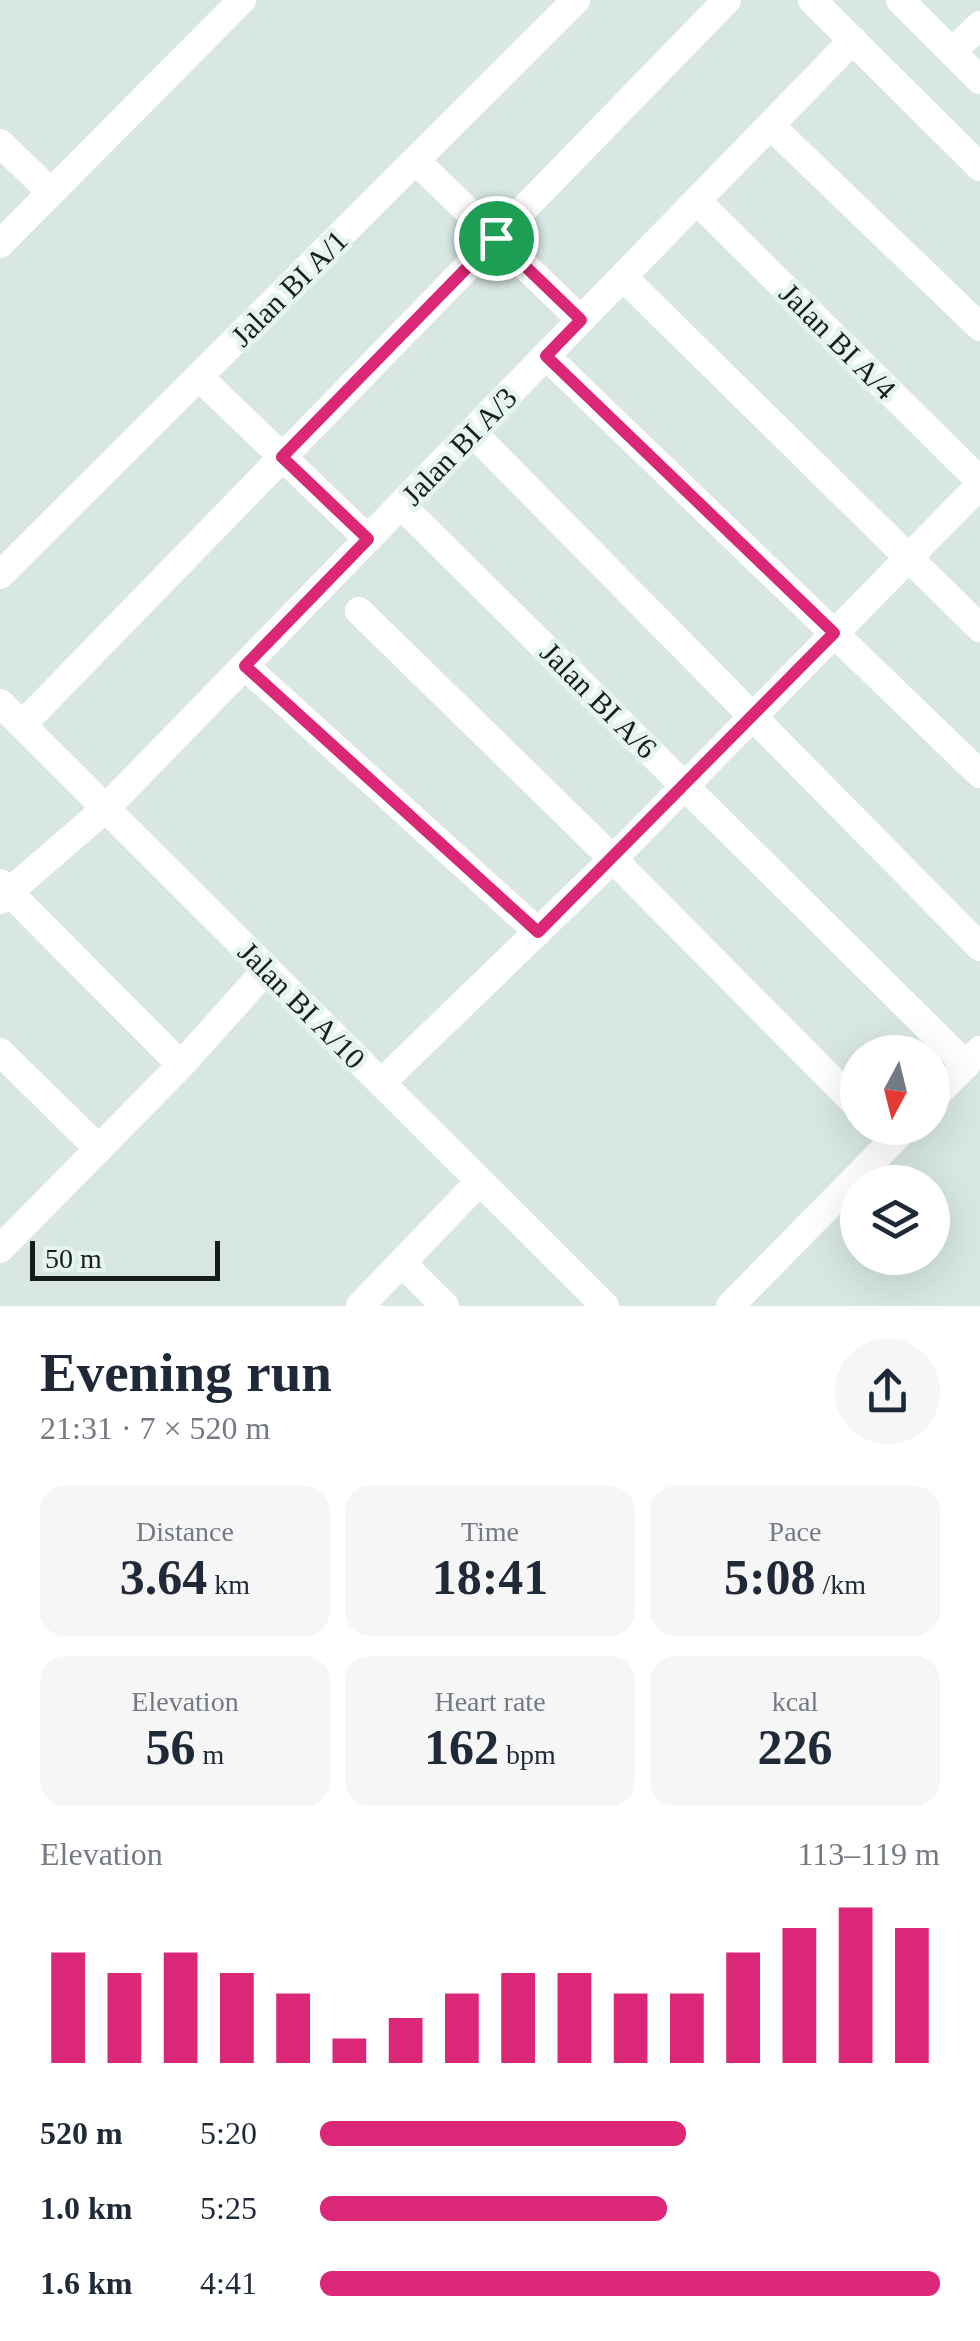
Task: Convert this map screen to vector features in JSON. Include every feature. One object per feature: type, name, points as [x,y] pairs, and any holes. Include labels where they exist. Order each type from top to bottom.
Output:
[{"type":"street","points":[[0,244],[242,0]]},
{"type":"street","name":"Jalan BI A/1","points":[[0,576],[576,0]]},
{"type":"street","points":[[22,725],[726,0]]},
{"type":"street","points":[[812,0],[980,168]]},
{"type":"street","points":[[900,0],[980,80]]},
{"type":"street","points":[[952,52],[980,25]]},
{"type":"street","name":"Jalan BI A/3","points":[[3,891],[106,808],[853,40]]},
{"type":"street","points":[[770,125],[980,327]]},
{"type":"street","points":[[0,143],[50,192]]},
{"type":"street","points":[[416,161],[581,320]]},
{"type":"street","name":"Jalan BI A/4","points":[[697,201],[980,483]]},
{"type":"street","points":[[622,278],[980,628]]},
{"type":"street","points":[[546,356],[980,774]]},
{"type":"street","points":[[200,378],[368,539]]},
{"type":"street","points":[[472,432],[980,947]]},
{"type":"street","points":[[381,1083],[613,860],[980,483]]},
{"type":"street","name":"Jalan BI A/6","points":[[402,505],[686,786],[973,1058]]},
{"type":"street","points":[[359,611],[840,1088]]},
{"type":"street","points":[[245,666],[538,932]]},
{"type":"street","name":"Jalan BI A/10","points":[[0,703],[604,1306]]},
{"type":"street","points":[[3,891],[182,1066]]},
{"type":"street","points":[[6,1232],[99,1149],[182,1066],[267,969]]},
{"type":"street","points":[[0,1052],[99,1149]]},
{"type":"street","points":[[950,1081],[973,1058]]},
{"type":"street","points":[[730,1306],[887,1145]]},
{"type":"street","points":[[360,1306],[480,1181]]},
{"type":"street","points":[[402,1263],[445,1306]]},
{"type":"route","points":[[496,238],[581,320],[546,356],[834,633],[538,932],[245,666],[368,539],[282,457],[496,238]]}]
